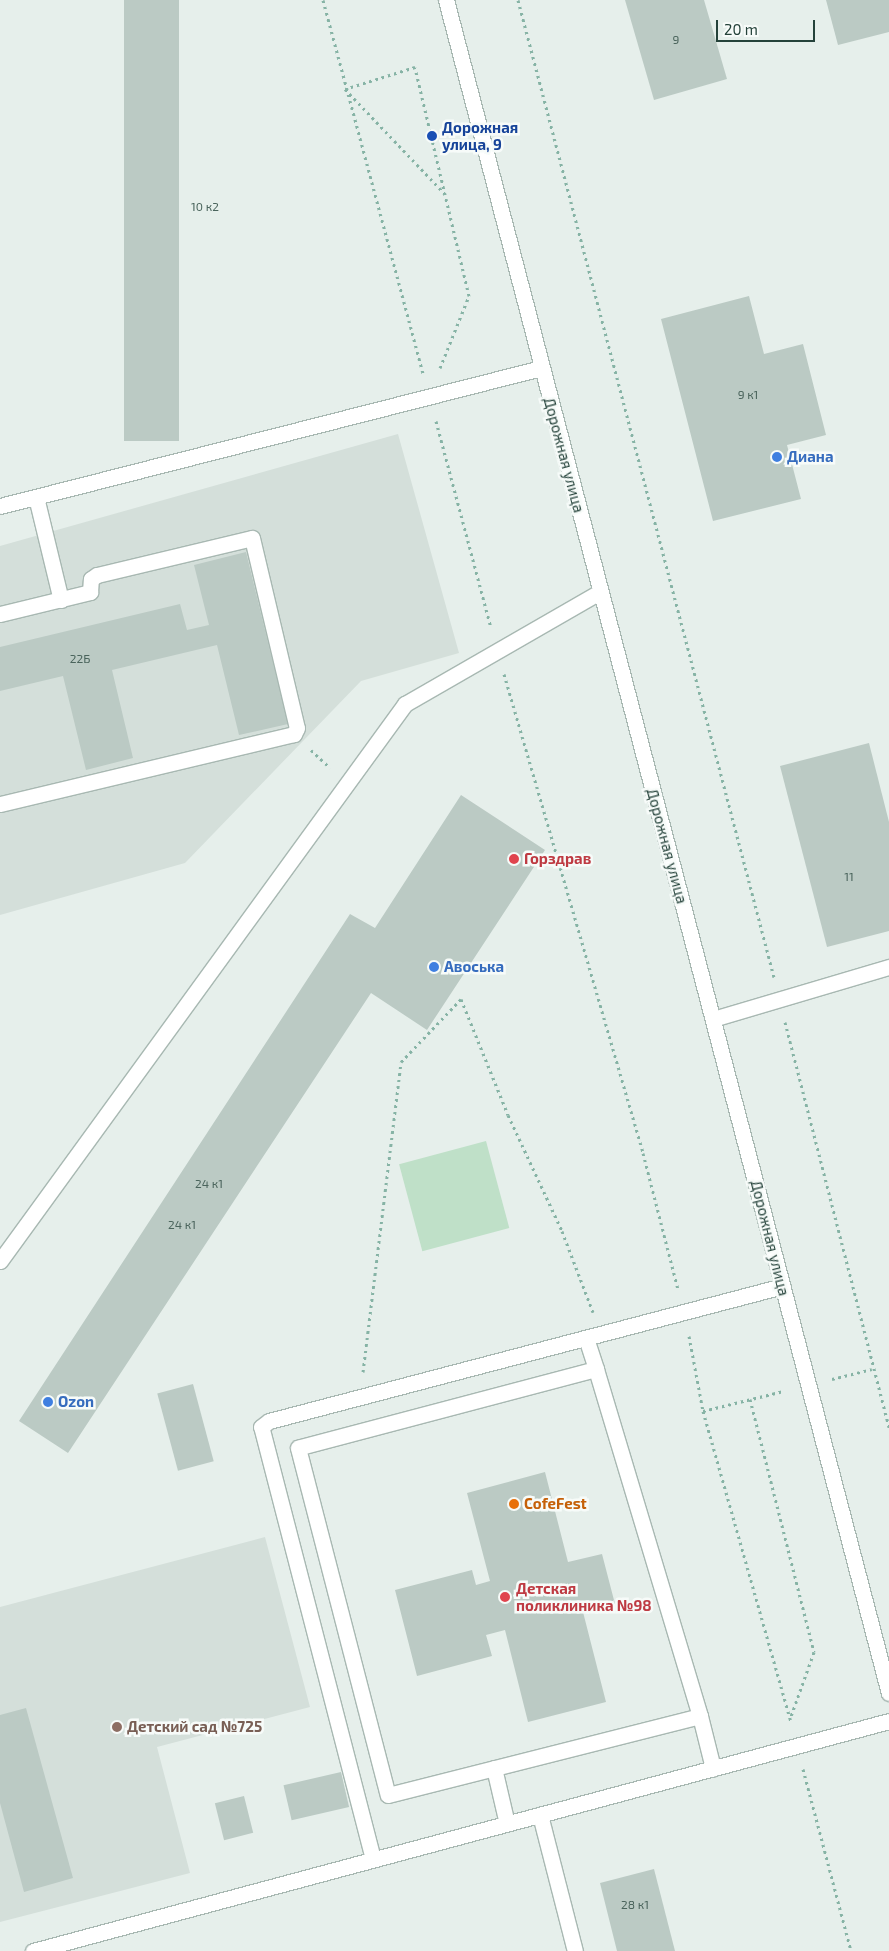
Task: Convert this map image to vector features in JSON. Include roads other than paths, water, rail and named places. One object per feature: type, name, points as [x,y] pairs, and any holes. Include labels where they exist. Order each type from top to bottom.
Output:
[{"type":"main road","name":"Дорожная улица","points":[[446,0],[889,1693]]},
{"type":"main road","points":[[0,506],[541,368]]},
{"type":"main road","points":[[36,497],[61,600]]},
{"type":"main road","points":[[0,614],[90,592],[91,579],[97,575],[252,538],[297,730],[285,736],[0,804]]},
{"type":"main road","points":[[0,1261],[405,704],[600,592]]},
{"type":"main road","points":[[713,1019],[889,968]]},
{"type":"main road","points":[[373,1860],[261,1427],[269,1421],[783,1286]]},
{"type":"main road","points":[[594,1336],[596,1369],[700,1716],[713,1768]]},
{"type":"main road","points":[[596,1369],[298,1448],[388,1794],[700,1716]]},
{"type":"main road","points":[[33,1951],[889,1721]]},
{"type":"main road","points":[[494,1768],[507,1824]]},
{"type":"main road","points":[[540,1814],[575,1951]]},
{"type":"place","name":"Дорожная улица, 9","points":[[432,136]]},
{"type":"place","name":"Диана","points":[[777,457]]},
{"type":"place","name":"Горздрав","points":[[514,859]]},
{"type":"place","name":"Авоська","points":[[434,967]]},
{"type":"place","name":"Ozon","points":[[48,1402]]},
{"type":"place","name":"CofeFest","points":[[514,1504]]},
{"type":"place","name":"Детская поликлиника №98","points":[[505,1597]]},
{"type":"place","name":"Детский сад №725","points":[[117,1727]]}]
